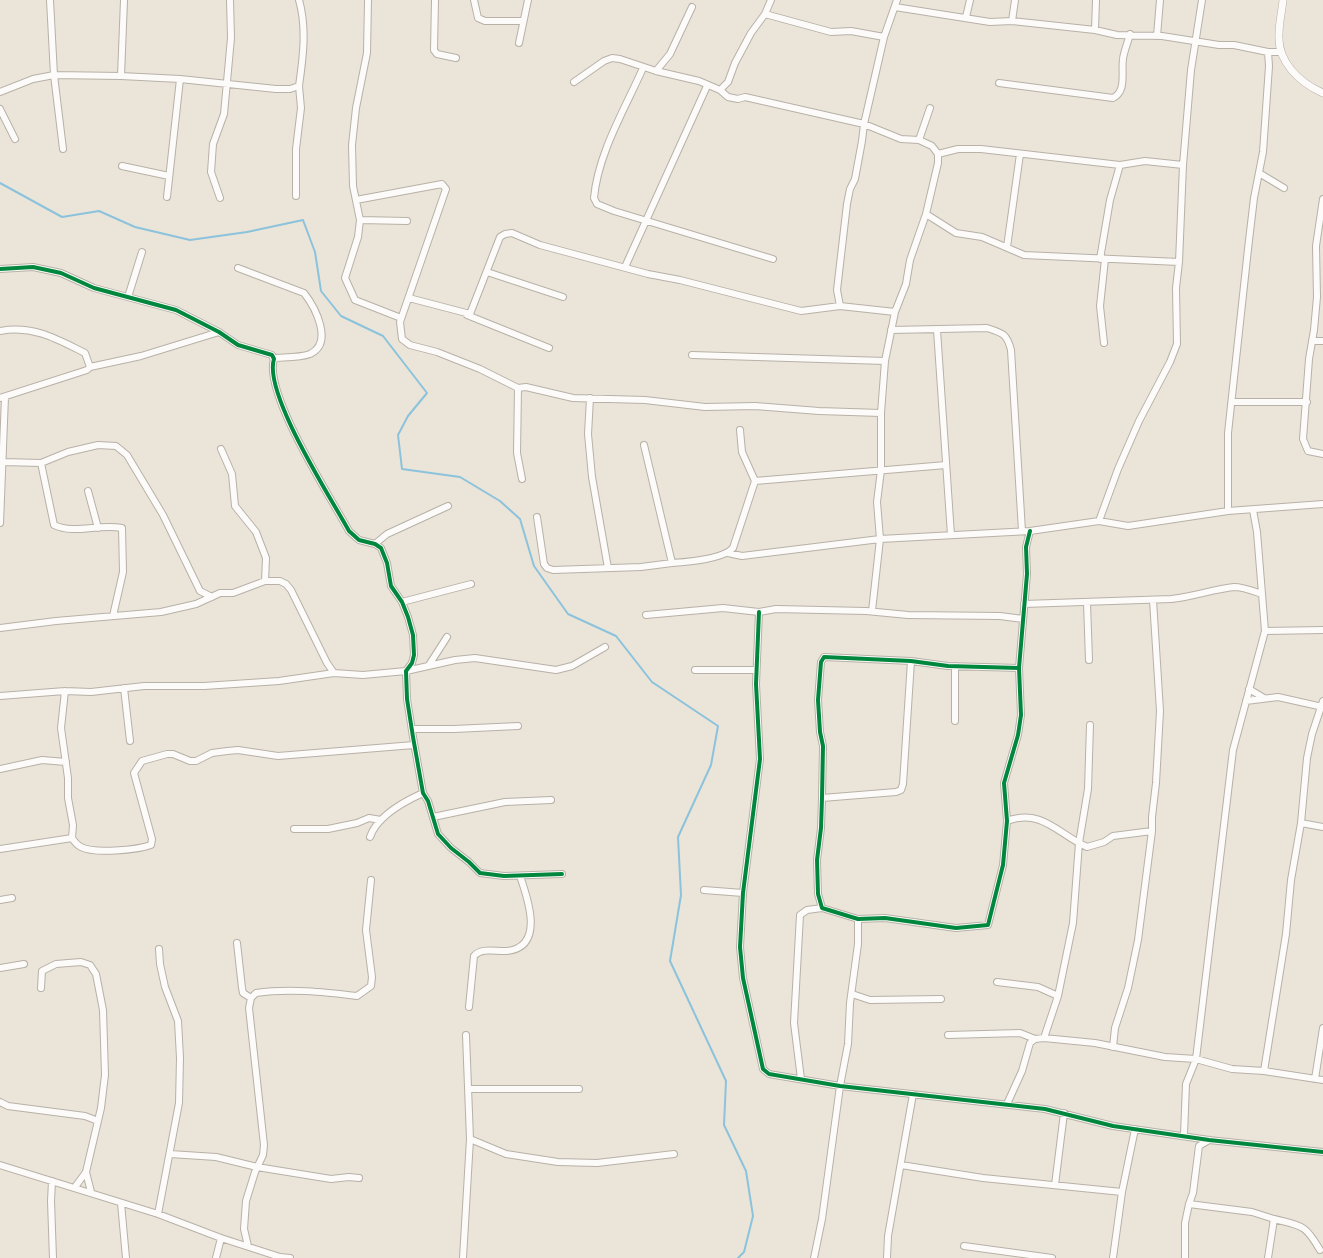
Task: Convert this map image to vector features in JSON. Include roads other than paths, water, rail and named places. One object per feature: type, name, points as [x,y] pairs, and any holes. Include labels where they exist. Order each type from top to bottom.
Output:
[{"type":"street","points":[[50,0],[54,75],[63,149]]},
{"type":"street","points":[[121,76],[124,0]]},
{"type":"street","points":[[220,198],[212,172],[213,144],[224,114],[225,83],[231,38],[230,0]]},
{"type":"street","points":[[296,196],[296,149],[301,108],[299,86],[303,58],[303,13],[299,0]]},
{"type":"street","points":[[368,0],[367,53],[356,108],[352,145],[352,186],[360,220],[358,237],[345,278],[355,300],[401,318]]},
{"type":"street","points":[[434,0],[434,50],[437,54],[456,58]]},
{"type":"street","points":[[474,0],[478,18],[485,21],[523,21]]},
{"type":"street","points":[[519,43],[528,0]]},
{"type":"street","points":[[720,90],[728,82],[735,63],[751,33],[765,14],[771,0]]},
{"type":"street","points":[[840,306],[837,290],[850,189],[855,179],[859,162],[864,124],[884,37],[895,7],[896,0]]},
{"type":"street","points":[[966,17],[970,0]]},
{"type":"street","points":[[1012,21],[1015,0]]},
{"type":"street","points":[[1095,30],[1096,0]]},
{"type":"street","points":[[1157,36],[1160,0]]},
{"type":"street","points":[[1099,522],[1118,469],[1139,421],[1170,362],[1177,344],[1176,288],[1179,262],[1183,165],[1195,42],[1202,0]]},
{"type":"street","points":[[1283,0],[1278,36],[1280,52],[1289,67],[1298,77],[1323,93]]},
{"type":"street","points":[[656,72],[670,54],[692,7]]},
{"type":"street","points":[[895,7],[990,22],[1012,21],[1095,30],[1117,35],[1130,34],[1157,36],[1195,42],[1234,45],[1268,52],[1280,52]]},
{"type":"street","points":[[765,14],[831,32],[851,31],[884,37]]},
{"type":"street","points":[[1000,83],[1113,98],[1118,95],[1121,89],[1123,60],[1130,34]]},
{"type":"street","points":[[1228,511],[1228,433],[1248,248],[1258,174],[1263,152],[1269,66],[1268,52]]},
{"type":"street","points":[[574,82],[604,61],[612,58],[620,59],[656,72],[699,81],[720,90],[728,97],[738,99],[745,97],[864,124],[901,139],[919,140],[932,146],[938,154],[938,163],[926,214],[910,260],[906,284],[891,330],[885,361],[881,413],[881,470],[877,502],[880,539],[872,611]]},
{"type":"street","points":[[643,68],[606,152],[597,177],[594,198],[597,204],[614,211],[773,259]]},
{"type":"street","points":[[0,92],[34,79],[54,75],[180,79],[225,83],[249,88],[290,89],[299,86]]},
{"type":"street","points":[[166,197],[180,79]]},
{"type":"street","points":[[625,267],[708,86]]},
{"type":"street","points":[[919,140],[930,108]]},
{"type":"street","points":[[0,109],[15,139]]},
{"type":"street","points":[[938,154],[958,149],[981,149],[1120,165],[1145,160],[1183,165]]},
{"type":"street","points":[[1007,247],[1020,154]]},
{"type":"street","points":[[1104,343],[1100,306],[1103,259],[1110,200],[1120,165]]},
{"type":"street","points":[[122,166],[169,176]]},
{"type":"street","points":[[1258,174],[1284,188]]},
{"type":"street","points":[[356,200],[442,184],[444,186],[446,189],[401,318],[400,334],[406,342],[480,369],[518,388],[526,387],[573,398],[645,400],[705,407],[756,406],[819,411],[881,413]]},
{"type":"street","points":[[1323,199],[1316,246],[1317,297],[1309,359],[1304,439],[1305,446],[1308,451],[1323,454]]},
{"type":"street","points":[[926,214],[956,232],[982,237],[1024,256],[1179,262]]},
{"type":"street","points":[[360,220],[407,221]]},
{"type":"street","points":[[467,315],[472,312],[500,237],[509,233],[540,245],[801,311],[840,306],[896,312]]},
{"type":"street","points":[[128,297],[142,252]]},
{"type":"street","points":[[0,270],[33,267],[61,273],[94,288],[176,310],[219,332],[238,345],[272,355],[273,376],[287,418],[330,499],[354,537],[375,544],[381,548],[387,563],[391,586],[402,602],[408,616],[413,635],[414,655],[412,664],[406,671],[414,744],[423,793],[428,801],[442,839],[480,873],[492,876],[562,874]]},
{"type":"street","points":[[238,268],[304,293],[322,328],[319,346],[311,353],[273,358]]},
{"type":"street","points":[[487,272],[563,297]]},
{"type":"street","points":[[409,298],[467,315],[549,348]]},
{"type":"street","points":[[891,330],[987,328],[1000,332],[1008,339],[1011,350],[1022,531]]},
{"type":"street","points":[[0,331],[10,329],[43,333],[85,353],[90,367]]},
{"type":"street","points":[[937,330],[951,535]]},
{"type":"street","points":[[0,523],[3,462],[2,398],[87,370],[90,367],[141,356],[219,332]]},
{"type":"street","points":[[1312,340],[1323,342]]},
{"type":"street","points":[[692,355],[885,361]]},
{"type":"street","points":[[518,388],[517,453],[522,479]]},
{"type":"street","points":[[590,398],[588,434],[592,477],[608,568]]},
{"type":"street","points":[[1232,402],[1307,402]]},
{"type":"street","points":[[537,517],[544,564],[547,568],[553,570],[672,564],[721,556],[728,553],[733,548],[755,481],[742,452],[740,430]]},
{"type":"street","points":[[3,462],[41,463],[68,452],[98,445],[116,446],[127,454],[176,538],[196,585],[200,591],[212,597]]},
{"type":"street","points":[[644,445],[672,564]]},
{"type":"street","points":[[221,449],[232,474],[235,506],[256,532],[266,558],[265,580]]},
{"type":"street","points":[[41,463],[54,525],[64,530],[122,528],[123,572],[113,616]]},
{"type":"street","points":[[755,481],[946,465]]},
{"type":"street","points":[[88,491],[96,514],[98,528]]},
{"type":"street","points":[[728,553],[742,556],[880,539],[1030,531],[1099,522],[1128,526],[1228,511],[1323,504]]},
{"type":"street","points":[[375,544],[387,534],[448,506]]},
{"type":"street","points":[[1184,1135],[1186,1084],[1196,1059],[1233,750],[1265,631],[1253,510]]},
{"type":"street","points":[[801,1080],[794,1023],[800,915],[807,910],[822,908],[858,919],[885,918],[956,928],[988,925],[1003,865],[1007,821],[1004,783],[1017,742],[1021,714],[1019,668],[1027,574],[1026,547],[1030,531]]},
{"type":"street","points":[[0,628],[56,621],[161,612],[196,604],[220,593],[233,592],[265,580],[280,581],[286,584],[291,590],[326,663],[334,673]]},
{"type":"street","points":[[402,602],[471,584]]},
{"type":"street","points":[[1024,604],[1087,603],[1187,598],[1234,587],[1248,589],[1262,594]]},
{"type":"street","points":[[1113,1047],[1115,1028],[1128,988],[1138,940],[1145,876],[1152,831],[1160,711],[1153,600]]},
{"type":"street","points":[[1087,603],[1089,660]]},
{"type":"street","points":[[646,614],[723,608],[759,612],[776,609],[872,611],[908,615],[1000,616],[1023,619]]},
{"type":"street","points":[[759,612],[756,670],[760,759],[744,893],[740,947],[743,978],[763,1069],[769,1074],[840,1086],[1007,1104],[1064,1113],[1113,1126],[1184,1135],[1209,1140],[1323,1152]]},
{"type":"street","points":[[1265,631],[1323,630]]},
{"type":"street","points":[[429,665],[447,637]]},
{"type":"street","points":[[0,696],[65,691],[91,692],[124,688],[204,686],[279,681],[334,673],[363,675],[406,671],[429,665],[475,658],[556,670],[572,666],[605,647]]},
{"type":"street","points":[[822,908],[818,894],[816,860],[821,828],[824,746],[820,732],[818,700],[821,662],[824,657],[911,660],[955,666],[1019,668]]},
{"type":"street","points":[[822,798],[896,792],[901,790],[904,776],[911,660]]},
{"type":"street","points":[[955,666],[956,720]]},
{"type":"street","points":[[695,670],[756,670]]},
{"type":"street","points":[[124,688],[130,741]]},
{"type":"street","points":[[1249,690],[1264,698]]},
{"type":"street","points":[[65,691],[61,728],[62,745],[66,762],[68,798],[74,825],[72,838]]},
{"type":"street","points":[[1246,701],[1278,697],[1322,705],[1312,734],[1307,758],[1301,823],[1291,880],[1286,934],[1264,1071]]},
{"type":"street","points":[[1044,1038],[1058,996],[1073,923],[1079,843],[1088,789],[1090,725]]},
{"type":"street","points":[[412,729],[518,726]]},
{"type":"street","points":[[72,838],[80,846],[92,850],[142,848],[151,845],[152,839],[134,772],[142,761],[150,758],[173,754],[190,762],[196,761],[212,753],[227,750],[238,750],[278,756],[414,744]]},
{"type":"street","points":[[0,769],[42,760],[66,762]]},
{"type":"street","points":[[370,837],[373,828],[381,820],[404,803],[423,793]]},
{"type":"street","points":[[433,817],[505,802],[551,800]]},
{"type":"street","points":[[1007,821],[1018,817],[1049,822],[1087,847],[1094,846],[1113,836],[1152,831]]},
{"type":"street","points":[[294,829],[328,829],[357,823],[369,818],[381,820]]},
{"type":"street","points":[[1301,823],[1323,827]]},
{"type":"street","points":[[0,849],[72,838]]},
{"type":"street","points":[[469,1006],[474,956],[477,952],[517,949],[525,944],[529,934],[531,912],[530,903],[520,876]]},
{"type":"street","points":[[248,1246],[244,1229],[246,1201],[257,1167],[264,1155],[261,1105],[249,1008],[251,998],[256,993],[281,991],[357,996],[371,986],[372,977],[366,930],[371,880]]},
{"type":"street","points":[[704,890],[744,893]]},
{"type":"street","points":[[0,900],[12,898]]},
{"type":"street","points":[[814,1258],[822,1219],[840,1086],[848,1044],[858,944],[858,919]]},
{"type":"street","points":[[237,943],[242,988],[251,998]]},
{"type":"street","points":[[158,1214],[179,1103],[180,1040],[178,1021],[165,987],[160,964],[159,949]]},
{"type":"street","points":[[41,988],[42,971],[56,964],[81,962],[90,965],[96,974],[103,1010],[105,1075],[98,1122],[86,1172],[75,1188]]},
{"type":"street","points":[[0,968],[24,964]]},
{"type":"street","points":[[997,982],[1038,987],[1058,996]]},
{"type":"street","points":[[852,994],[870,1000],[941,999]]},
{"type":"street","points":[[1315,1079],[1323,1028]]},
{"type":"street","points":[[948,1036],[1020,1033],[1035,1039],[1044,1038],[1113,1047],[1165,1057],[1196,1059],[1232,1069],[1264,1071],[1323,1080]]},
{"type":"street","points":[[463,1258],[470,1139],[466,1035]]},
{"type":"street","points":[[1007,1104],[1022,1071],[1030,1043],[1035,1039]]},
{"type":"street","points":[[468,1089],[579,1089]]},
{"type":"street","points":[[887,1258],[889,1230],[913,1094]]},
{"type":"street","points":[[0,1103],[29,1109],[85,1116],[98,1122]]},
{"type":"street","points":[[1055,1185],[1064,1113]]},
{"type":"street","points":[[1113,1258],[1122,1192],[1135,1129]]},
{"type":"street","points":[[470,1139],[506,1154],[558,1162],[596,1163],[674,1154]]},
{"type":"street","points":[[1185,1258],[1185,1223],[1193,1193],[1199,1146],[1209,1140]]},
{"type":"street","points":[[170,1154],[211,1156],[257,1167],[331,1179],[349,1177],[359,1178]]},
{"type":"street","points":[[0,1165],[158,1214],[221,1238],[280,1257],[290,1258]]},
{"type":"street","points":[[901,1165],[983,1178],[1122,1192]]},
{"type":"street","points":[[86,1172],[91,1192]]},
{"type":"street","points":[[52,1181],[50,1201],[52,1258]]},
{"type":"street","points":[[121,1203],[126,1258]]},
{"type":"street","points":[[1189,1204],[1252,1212],[1301,1225],[1310,1233],[1320,1250]]},
{"type":"street","points":[[1268,1258],[1274,1219]]},
{"type":"street","points":[[216,1258],[221,1238]]},
{"type":"street","points":[[964,1246],[1047,1258]]},
{"type":"waterway","points":[[0,183],[62,217],[99,211],[135,227],[190,240],[247,232],[303,220],[315,252],[321,291],[341,316],[383,336],[427,393],[408,416],[398,435],[402,469],[460,477],[500,501],[520,519],[534,566],[568,614],[616,636],[652,682],[718,726],[711,765],[678,837],[681,895],[670,961],[726,1081],[724,1125],[746,1171],[753,1216],[744,1252],[738,1258]]}]
